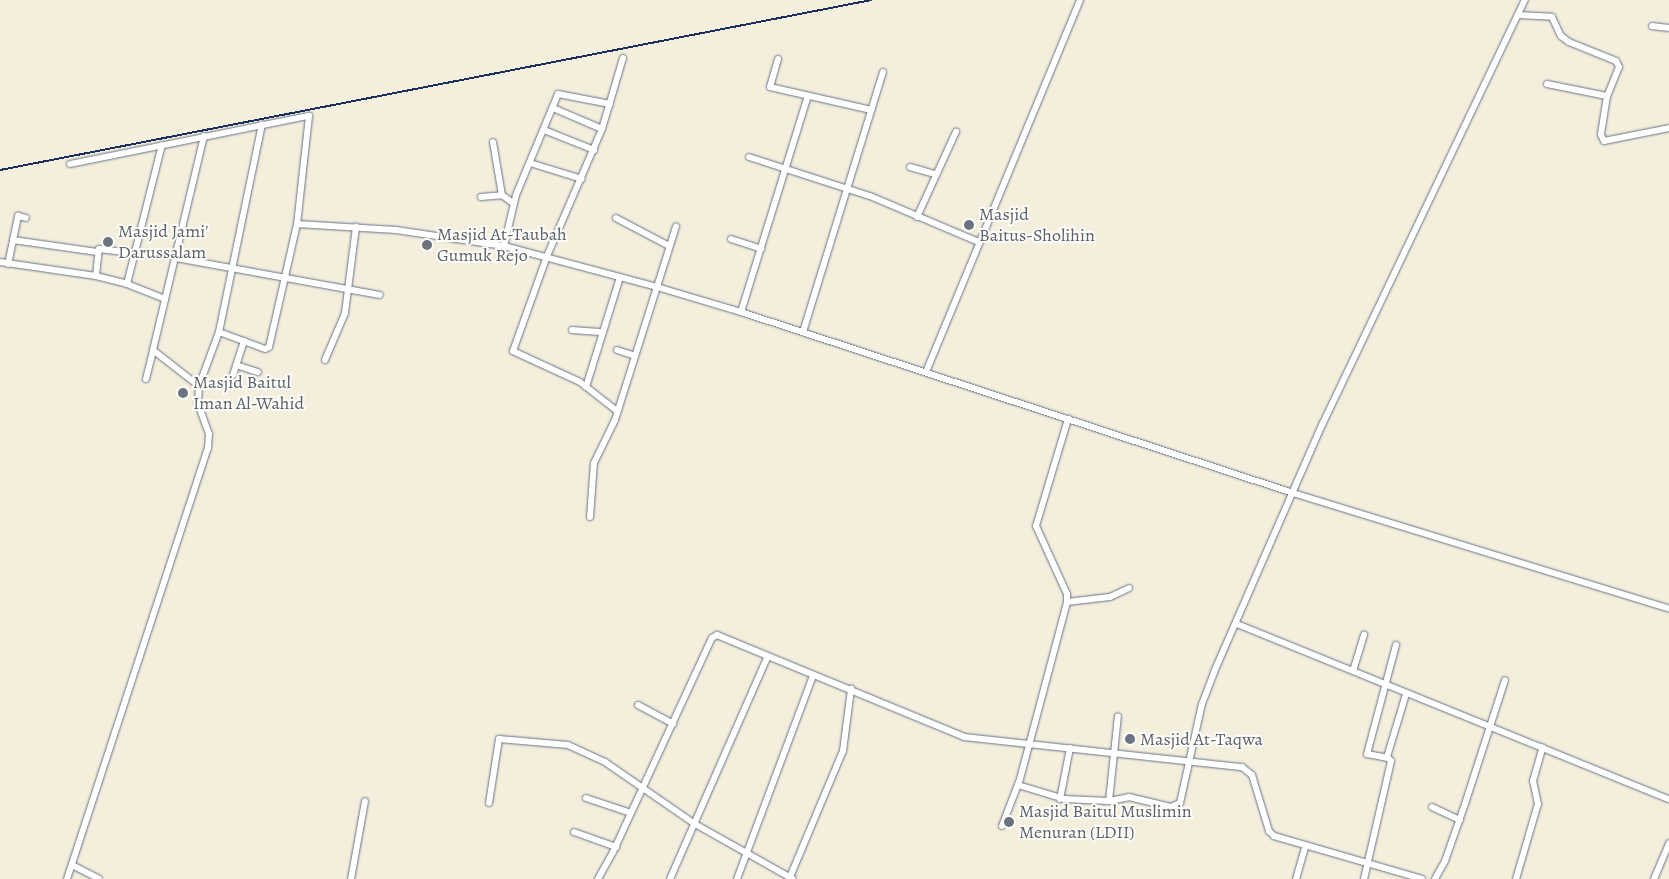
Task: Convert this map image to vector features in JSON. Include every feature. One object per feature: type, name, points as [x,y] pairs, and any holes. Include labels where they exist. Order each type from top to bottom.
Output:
[{"type":"street","points":[[926,372],[1080,0]]},
{"type":"street","points":[[1018,785],[1060,799],[1109,801],[1129,797],[1177,806],[1207,689],[1237,624],[1323,423],[1525,0]]},
{"type":"street","points":[[1518,15],[1552,17],[1561,36],[1569,42],[1616,61],[1619,67],[1607,96],[1602,135],[1604,141],[1669,128]]},
{"type":"street","points":[[1652,26],[1669,28]]},
{"type":"street","points":[[617,411],[586,387],[551,366],[513,351],[547,256],[582,179],[602,129],[623,58]]},
{"type":"street","points":[[778,58],[770,87],[871,110]]},
{"type":"street","points":[[803,332],[883,72]]},
{"type":"street","points":[[1547,84],[1607,96]]},
{"type":"street","points":[[504,246],[514,203],[559,93],[610,104]]},
{"type":"street","points":[[741,312],[808,96]]},
{"type":"street","points":[[553,108],[602,129]]},
{"type":"street","points":[[70,164],[307,115],[310,118],[297,224],[267,348],[220,331]]},
{"type":"street","points":[[67,879],[208,448],[210,434],[198,403],[199,386],[220,331],[262,124]]},
{"type":"street","points":[[544,130],[594,150]]},
{"type":"street","points":[[917,217],[935,174],[956,132]]},
{"type":"street","points":[[146,379],[204,136]]},
{"type":"street","points":[[493,142],[502,195]]},
{"type":"street","points":[[127,284],[162,145]]},
{"type":"street","points":[[749,157],[870,196],[979,242]]},
{"type":"street","points":[[530,163],[582,179]]},
{"type":"street","points":[[910,167],[935,174]]},
{"type":"street","points":[[481,196],[502,195],[514,203]]},
{"type":"street","points":[[8,264],[18,216],[26,218]]},
{"type":"street","points":[[616,218],[670,246]]},
{"type":"street","points":[[297,224],[396,230],[504,246],[547,256],[741,312],[1293,493],[1669,609]]},
{"type":"street","points":[[590,517],[594,463],[617,411],[676,226]]},
{"type":"street","points":[[326,360],[343,321],[350,291],[356,227]]},
{"type":"street","points":[[731,238],[761,249]]},
{"type":"street","points":[[13,240],[97,252],[100,249],[134,253]]},
{"type":"street","points":[[96,276],[97,252]]},
{"type":"street","points":[[176,258],[233,271],[380,295]]},
{"type":"street","points":[[0,262],[96,276],[127,284],[165,299]]},
{"type":"street","points":[[586,387],[620,277]]},
{"type":"street","points":[[572,330],[603,332]]},
{"type":"street","points":[[233,376],[244,341]]},
{"type":"street","points":[[153,350],[199,386]]},
{"type":"street","points":[[617,350],[635,356]]},
{"type":"street","points":[[236,365],[258,372]]},
{"type":"street","points":[[1002,826],[1018,785],[1028,743],[1042,704],[1067,602],[1068,594],[1036,522],[1068,419]]},
{"type":"street","points":[[1067,602],[1110,597],[1129,588]]},
{"type":"street","points":[[1237,624],[1406,694],[1669,798]]},
{"type":"street","points":[[1353,671],[1364,635]]},
{"type":"street","points":[[598,879],[616,847],[640,788],[714,636],[813,676],[851,689],[964,737],[1112,752],[1245,769],[1253,778],[1271,834],[1305,848],[1367,862],[1422,879]]},
{"type":"street","points":[[1364,879],[1391,765],[1386,757],[1367,754],[1396,645]]},
{"type":"street","points":[[670,879],[767,658]]},
{"type":"street","points":[[737,879],[813,676]]},
{"type":"street","points":[[1435,879],[1460,820],[1504,680]]},
{"type":"street","points":[[489,803],[499,740],[502,738],[568,745],[605,762],[640,788],[695,824],[746,855],[792,878],[843,752],[851,689]]},
{"type":"street","points":[[1386,757],[1406,694]]},
{"type":"street","points":[[638,704],[672,724]]},
{"type":"street","points":[[1109,801],[1112,752],[1118,716]]},
{"type":"street","points":[[1516,879],[1538,804],[1533,790],[1543,747]]},
{"type":"street","points":[[1060,799],[1070,748]]},
{"type":"street","points":[[586,798],[631,813]]},
{"type":"street","points":[[351,879],[365,802]]},
{"type":"street","points":[[1432,807],[1460,820]]},
{"type":"street","points":[[574,832],[616,847]]},
{"type":"street","points":[[1654,879],[1669,843]]},
{"type":"street","points":[[1296,879],[1305,848]]},
{"type":"street","points":[[72,865],[99,879]]},
{"type":"railway","points":[[0,170],[871,0]]},
{"type":"place","name":"Masjid Baitus-Sholihin","points":[[969,225]]},
{"type":"place","name":"Masjid Jami' Darussalam","points":[[108,242]]},
{"type":"place","name":"Masjid At-Taubah Gumuk Rejo","points":[[427,245]]},
{"type":"place","name":"Masjid Baitul Iman Al-Wahid","points":[[183,393]]},
{"type":"place","name":"Masjid At-Taqwa","points":[[1130,739]]},
{"type":"place","name":"Masjid Baitul Muslimin Menuran (LDII)","points":[[1009,822]]}]
